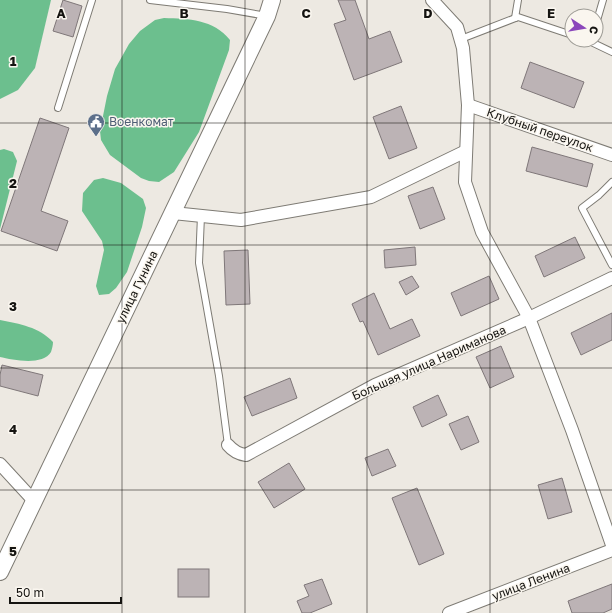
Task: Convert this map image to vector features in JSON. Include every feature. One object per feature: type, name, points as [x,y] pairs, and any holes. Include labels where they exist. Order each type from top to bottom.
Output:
[{"type":"main road","name":"улица Гунина","points":[[2,561],[35,502],[267,16],[272,0]]},
{"type":"street","points":[[432,0],[457,27],[464,48],[468,105],[465,182],[482,232],[529,318],[572,430],[612,545]]},
{"type":"street","name":"Клубный переулок","points":[[468,105],[612,155]]},
{"type":"street","points":[[173,213],[241,220],[371,197],[466,151]]},
{"type":"street","name":"Большая улица Нариманова","points":[[228,445],[233,451],[246,455],[375,385],[529,318],[612,278]]},
{"type":"street","points":[[0,464],[35,502]]},
{"type":"street","name":"улица Ленина","points":[[449,613],[612,550]]},
{"type":"lane","points":[[58,108],[92,0]]},
{"type":"lane","points":[[150,0],[227,9],[267,16]]},
{"type":"lane","points":[[515,18],[518,0]]},
{"type":"lane","points":[[461,39],[518,17],[564,32]]},
{"type":"lane","points":[[612,182],[599,196],[582,208],[612,265]]},
{"type":"lane","points":[[201,216],[199,264],[219,376],[228,445]]},
{"type":"green space","points":[[0,0],[51,0],[35,68],[18,90],[0,99]]},
{"type":"green space","points":[[164,18],[191,20],[208,24],[223,33],[230,40],[229,50],[199,132],[174,172],[159,182],[141,178],[110,155],[101,140],[100,131],[107,96],[115,69],[129,44],[140,31],[155,20]]},
{"type":"green space","points":[[4,149],[13,152],[17,161],[0,229],[0,150]]},
{"type":"green space","points":[[103,178],[121,183],[143,199],[146,208],[142,227],[127,272],[116,288],[109,294],[99,295],[96,286],[104,250],[102,241],[82,211],[83,193],[94,180]]},
{"type":"green space","points":[[0,320],[29,327],[42,333],[53,342],[51,352],[47,356],[35,361],[0,357]]},
{"type":"building","points":[[63,0],[82,6],[73,37],[53,31]]},
{"type":"building","points":[[338,0],[355,0],[369,39],[390,31],[402,62],[354,80],[334,24],[346,20]]},
{"type":"building","points":[[530,62],[584,82],[574,108],[521,88]]},
{"type":"building","points":[[401,106],[417,148],[389,159],[373,117]]},
{"type":"building","points":[[40,118],[69,128],[41,211],[68,221],[57,251],[1,231]]},
{"type":"building","points":[[532,147],[593,164],[587,187],[526,171]]},
{"type":"building","points":[[433,187],[445,219],[420,229],[408,196]]},
{"type":"building","points":[[575,237],[585,258],[544,277],[535,256]]},
{"type":"building","points":[[415,247],[416,265],[385,268],[384,250]]},
{"type":"building","points":[[248,250],[250,304],[226,305],[224,251]]},
{"type":"building","points":[[412,276],[419,287],[406,295],[399,282]]},
{"type":"building","points":[[489,276],[499,299],[461,316],[451,293]]},
{"type":"building","points":[[374,293],[390,329],[412,319],[420,336],[378,355],[363,321],[360,322],[352,304]]},
{"type":"building","points":[[612,313],[612,340],[581,355],[571,333]]},
{"type":"building","points":[[501,346],[514,377],[490,388],[476,357]]},
{"type":"building","points":[[2,365],[43,375],[38,396],[0,386]]},
{"type":"building","points":[[290,378],[297,398],[252,416],[244,397]]},
{"type":"building","points":[[438,395],[447,415],[422,427],[413,407]]},
{"type":"building","points":[[468,416],[479,442],[461,450],[449,424]]},
{"type":"building","points":[[388,449],[396,466],[372,476],[365,458]]},
{"type":"building","points":[[289,463],[305,489],[274,508],[258,482]]},
{"type":"building","points":[[562,478],[572,512],[548,519],[538,485]]},
{"type":"building","points":[[417,488],[444,554],[419,565],[392,498]]},
{"type":"building","points":[[178,569],[209,569],[209,597],[178,597]]},
{"type":"building","points":[[322,579],[332,604],[310,613],[302,613],[297,601],[309,596],[304,585]]},
{"type":"building","points":[[612,584],[612,609],[603,613],[572,613],[568,601]]},
{"type":"place","name":"Военкомат","points":[[96,137]]}]
